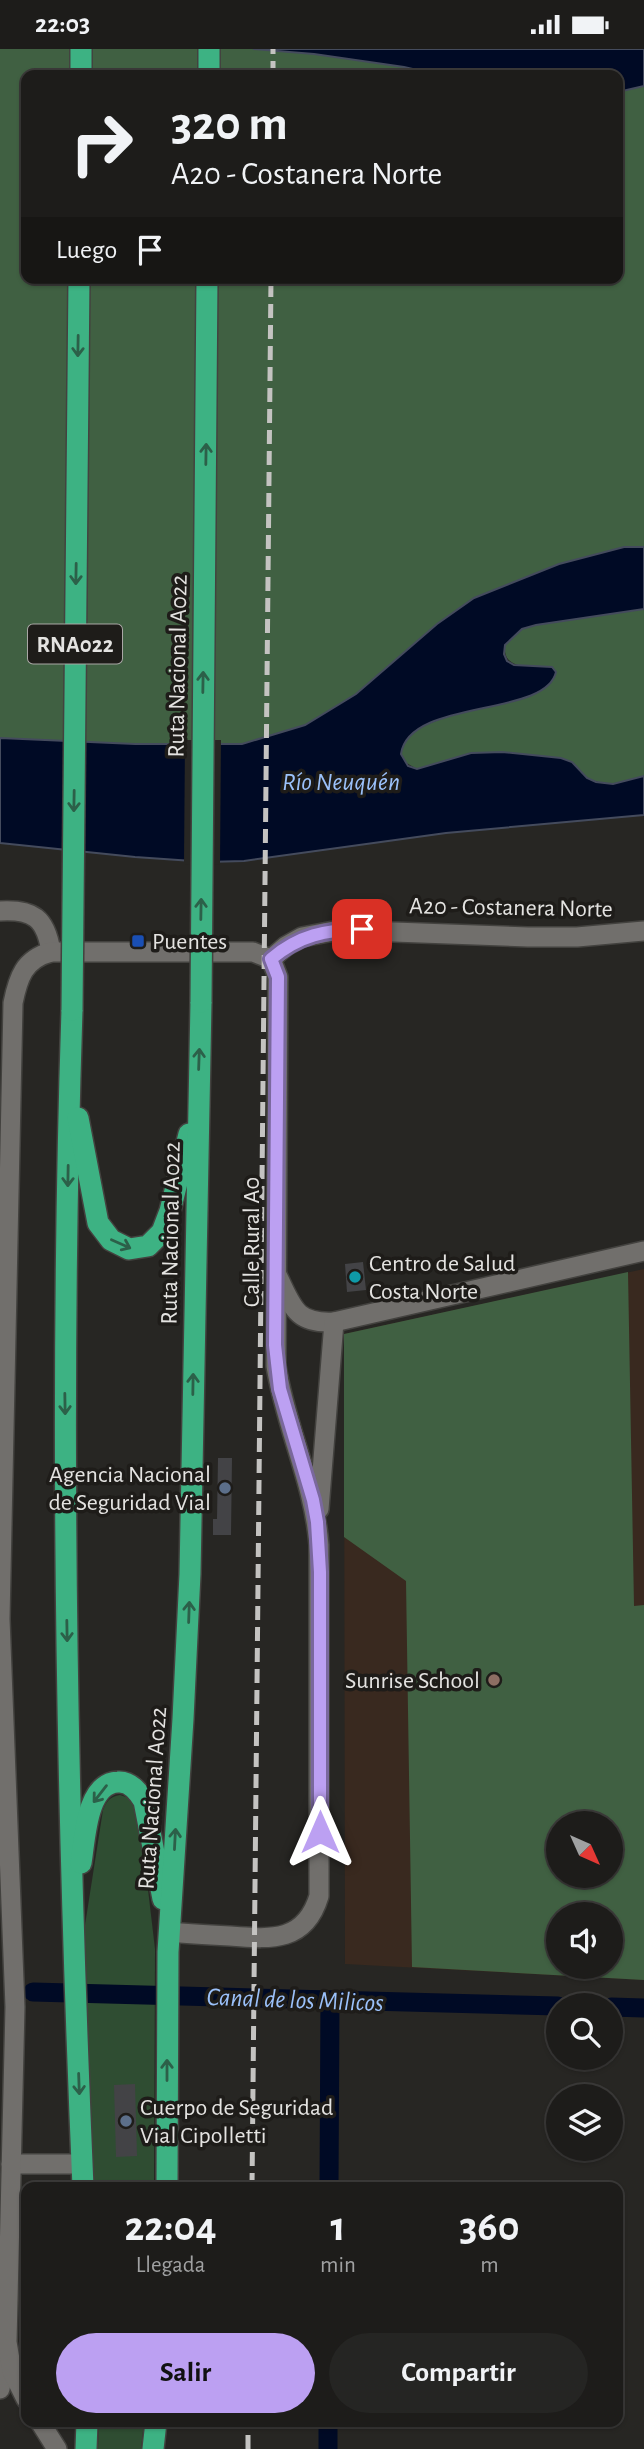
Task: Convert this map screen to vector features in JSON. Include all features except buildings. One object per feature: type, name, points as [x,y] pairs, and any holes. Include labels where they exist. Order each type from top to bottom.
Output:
[{"type":"highway","points":[[81,49],[81,70]]},
{"type":"highway","points":[[209,49],[209,70]]},
{"type":"highway","name":"RNA022","points":[[79,284],[72,1010],[64,1349],[72,1923],[83,2182]]},
{"type":"highway","name":"Ruta Nacional A022","points":[[167,2182],[169,1942],[190,1587],[201,1002],[207,284]]},
{"type":"highway","points":[[70,1067],[94,1213],[103,1232],[120,1246],[129,1249],[148,1247],[167,1222],[198,1095]]},
{"type":"highway","points":[[72,1923],[91,1805],[101,1789],[108,1784],[124,1782],[138,1792],[144,1801],[169,1942]]},
{"type":"highway","points":[[86,2449],[87,2427]]},
{"type":"highway","points":[[153,2449],[155,2427]]},
{"type":"street","points":[[0,912],[15,911],[32,915],[44,926],[51,952]]},
{"type":"street","name":"A20 - Costanera Norte","points":[[271,959],[302,937],[339,930],[528,937],[578,937],[644,931]]},
{"type":"street","points":[[0,2389],[7,2343],[7,2151],[15,2007],[1,1608],[13,1003],[22,972],[30,961],[51,952],[253,952],[271,959]]},
{"type":"street","name":"Calle Rural A0","points":[[169,1942],[271,1939],[291,1933],[309,1918],[315,1908],[320,1884],[320,1572],[313,1500],[280,1389],[275,1345],[278,977],[271,959]]},
{"type":"street","points":[[276,1273],[290,1301],[305,1319],[316,1323],[334,1322],[644,1251]]},
{"type":"street","name":"Calle Rural A0","points":[[317,1522],[323,1484],[334,1322]]},
{"type":"street","points":[[7,2151],[82,2164]]},
{"type":"street","points":[[7,2343],[12,2371],[21,2389]]},
{"type":"street","points":[[43,2427],[57,2449]]},
{"type":"shaded area","name":"Sunrise School","points":[[644,1269],[644,1980],[623,1979],[623,1902],[546,1902],[546,1975],[345,1964],[344,1334]]},
{"type":"green space","points":[[0,49],[253,49],[314,54],[417,70],[21,70],[21,284],[623,284],[623,91],[644,86],[644,547],[624,547],[559,564],[474,598],[437,624],[356,694],[305,725],[242,744],[135,744],[0,738]]},
{"type":"green space","points":[[644,609],[644,776],[608,783],[471,753],[417,769],[403,761],[402,745],[415,731],[466,711],[537,693],[552,667],[521,665],[509,660],[505,654],[505,645],[522,629]]},
{"type":"green space","name":"Sunrise School","points":[[628,1272],[634,1606],[644,1605],[644,1980],[623,1979],[623,1902],[546,1902],[546,1975],[412,1967],[406,1581],[344,1537],[344,1334]]},
{"type":"green space","points":[[120,1795],[136,1803],[155,1949],[154,2182],[92,2182],[85,1925],[103,1810],[109,1799]]},
{"type":"green space","points":[[99,2427],[143,2427],[141,2449],[98,2449]]},
{"type":"water","points":[[253,49],[644,49],[644,86],[623,91],[623,70],[417,70],[314,54]]},
{"type":"water","name":"Río Neuquén","points":[[624,547],[644,547],[644,609],[522,629],[505,645],[504,654],[507,661],[514,665],[552,667],[556,672],[547,686],[529,696],[427,724],[410,736],[401,754],[408,766],[417,769],[471,753],[502,752],[561,758],[572,762],[587,778],[596,782],[613,784],[644,776],[644,815],[446,833],[244,861],[207,862],[135,857],[0,843],[0,738],[135,744],[242,744],[305,725],[356,694],[437,624],[474,598],[559,564]]},
{"type":"pier","points":[[185,740],[221,740],[220,865],[184,864]]},
{"type":"waterway","name":"Canal de los Milicos","points":[[33,1992],[546,2006]]},
{"type":"waterway","points":[[329,2182],[330,2000]]},
{"type":"waterway","name":"Canal de los Milicos","points":[[623,2007],[644,2008]]},
{"type":"waterway","points":[[328,2427],[328,2449]]},
{"type":"railway","points":[[273,49],[273,70]]},
{"type":"railway","points":[[252,2182],[271,284]]},
{"type":"railway","points":[[248,2427],[248,2449]]},
{"type":"place","name":"Puentes","points":[[138,941]]},
{"type":"place","name":"Centro de Salud Costa Norte","points":[[355,1277]]},
{"type":"place","name":"Agencia Nacional de Seguridad Vial","points":[[225,1488]]},
{"type":"place","name":"Sunrise School","points":[[494,1680]]},
{"type":"place","name":"Cuerpo de Seguridad Vial Cipolletti","points":[[126,2121]]},
{"type":"route","points":[[320,1832],[320,1572],[317,1522],[313,1500],[286,1413],[276,1366],[278,977],[271,959],[302,937],[362,929]]}]
